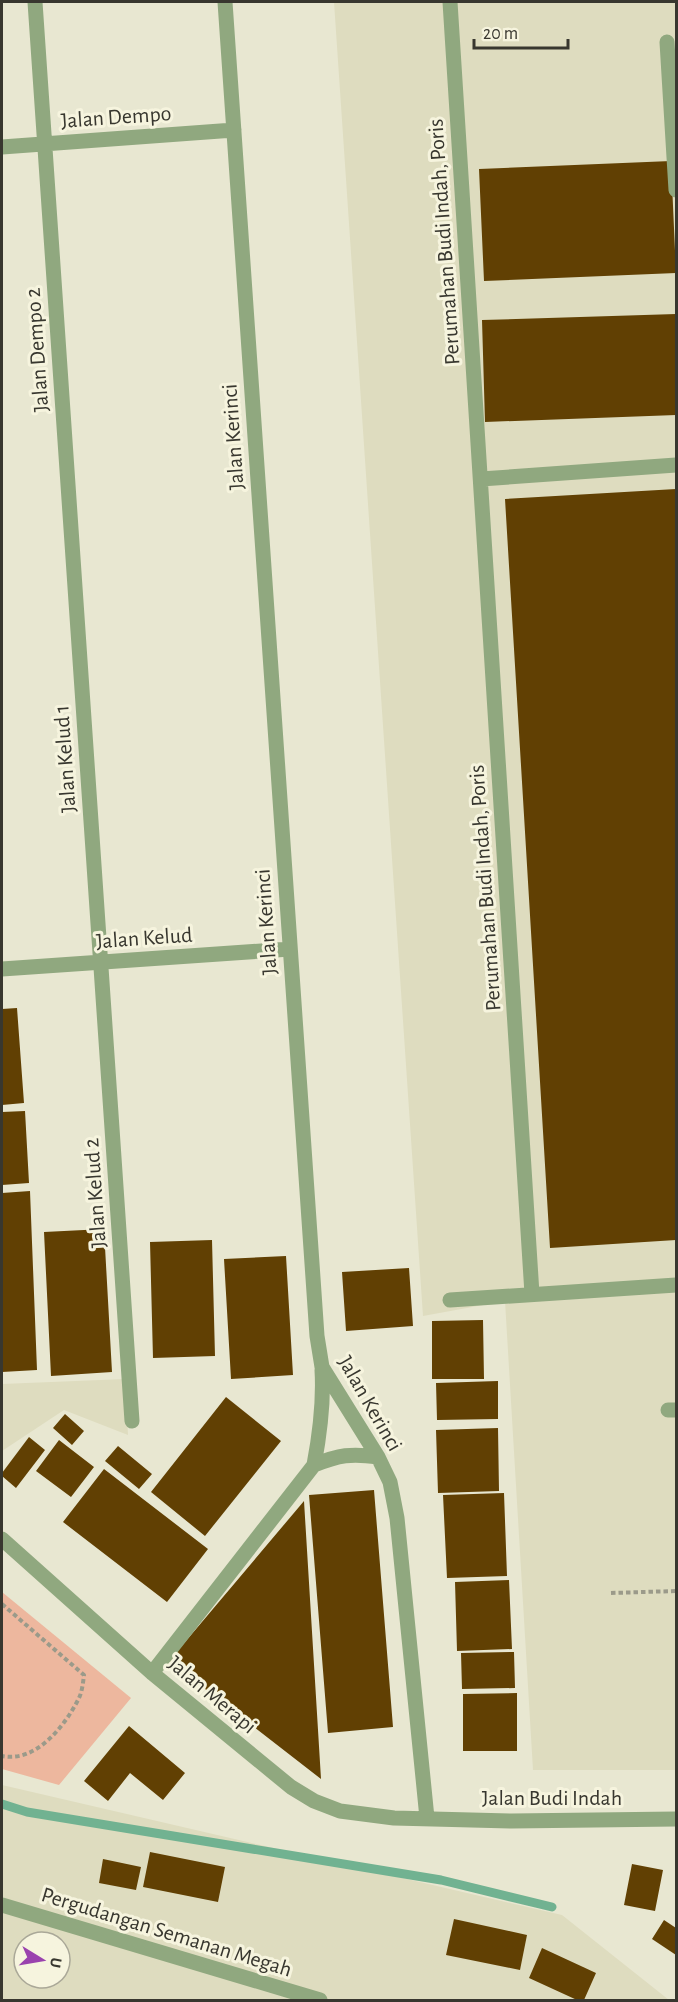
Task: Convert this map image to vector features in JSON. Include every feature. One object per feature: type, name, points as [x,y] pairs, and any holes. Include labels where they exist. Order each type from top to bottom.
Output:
[{"type":"street","name":"Jalan Dempo 2","points":[[35,2],[73,553]]},
{"type":"street","name":"Jalan Kerinci","points":[[225,2],[316,1336],[322,1367],[378,1457],[390,1482],[397,1518],[427,1818]]},
{"type":"street","name":"Perumahan Budi Indah, Poris","points":[[450,2],[532,1294]]},
{"type":"street","points":[[667,42],[676,190]]},
{"type":"street","name":"Jalan Dempo","points":[[2,147],[234,130]]},
{"type":"street","points":[[481,479],[676,465]]},
{"type":"street","name":"Jalan Kelud 1","points":[[73,553],[101,962]]},
{"type":"street","name":"Jalan Kelud","points":[[2,969],[290,949]]},
{"type":"street","name":"Jalan Kelud 2","points":[[101,962],[132,1421]]},
{"type":"street","points":[[450,1300],[676,1285]]},
{"type":"street","points":[[152,1673],[314,1465],[321,1429],[324,1393],[322,1367]]},
{"type":"street","points":[[314,1465],[335,1457],[357,1454],[378,1457]]},
{"type":"street","name":"Jalan Merapi","points":[[2,1539],[152,1673],[291,1787],[314,1801],[340,1811],[394,1818],[427,1818]]},
{"type":"street","name":"Jalan Budi Indah","points":[[427,1818],[512,1821],[676,1820]]},
{"type":"street","name":"Pergudangan Semanan Megah","points":[[2,1905],[320,2001]]},
{"type":"path","points":[[611,1593],[676,1591]]},
{"type":"path","points":[[2,1604],[84,1676],[80,1696],[59,1730],[31,1754],[10,1758],[2,1756]]},
{"type":"shaded area","points":[[334,2],[676,2],[676,1770],[533,1770],[505,1301],[423,1316]]},
{"type":"shaded area","points":[[125,1379],[128,1435],[64,1410],[2,1451],[2,1384]]},
{"type":"shaded area","points":[[2,1592],[131,1698],[59,1785],[2,1769]]},
{"type":"shaded area","points":[[2,1785],[562,1915],[669,2000],[2,2000]]},
{"type":"building","points":[[671,161],[676,273],[484,281],[479,169]]},
{"type":"building","points":[[676,314],[676,415],[485,422],[482,320]]},
{"type":"building","points":[[676,489],[676,1240],[550,1248],[505,499]]},
{"type":"building","points":[[17,1008],[24,1103],[2,1105],[2,1009]]},
{"type":"building","points":[[25,1111],[29,1183],[2,1185],[2,1112]]},
{"type":"building","points":[[30,1191],[37,1370],[2,1372],[2,1193]]},
{"type":"building","points":[[104,1229],[112,1372],[51,1376],[44,1232]]},
{"type":"building","points":[[212,1240],[215,1356],[153,1358],[150,1242]]},
{"type":"building","points":[[286,1256],[293,1375],[231,1379],[224,1259]]},
{"type":"building","points":[[409,1268],[413,1326],[346,1331],[342,1272]]},
{"type":"building","points":[[483,1320],[484,1379],[432,1379],[432,1321]]},
{"type":"building","points":[[498,1381],[498,1419],[437,1420],[436,1383]]},
{"type":"building","points":[[226,1397],[281,1441],[205,1536],[151,1492]]},
{"type":"building","points":[[65,1414],[84,1431],[72,1445],[53,1428]]},
{"type":"building","points":[[498,1428],[499,1491],[438,1493],[436,1430]]},
{"type":"building","points":[[29,1437],[45,1450],[16,1488],[2,1476],[2,1473]]},
{"type":"building","points":[[59,1440],[94,1467],[71,1497],[36,1471]]},
{"type":"building","points":[[118,1446],[152,1474],[139,1489],[105,1461]]},
{"type":"building","points":[[104,1469],[208,1549],[167,1602],[63,1522]]},
{"type":"building","points":[[374,1490],[393,1727],[328,1733],[309,1495]]},
{"type":"building","points":[[504,1493],[507,1576],[447,1578],[443,1495]]},
{"type":"building","points":[[304,1501],[321,1779],[169,1661]]},
{"type":"building","points":[[509,1580],[512,1649],[457,1651],[455,1582]]},
{"type":"building","points":[[514,1652],[515,1688],[462,1689],[461,1653]]},
{"type":"building","points":[[517,1693],[517,1751],[463,1751],[463,1694]]},
{"type":"building","points":[[129,1726],[185,1773],[163,1800],[130,1773],[108,1801],[84,1781]]},
{"type":"building","points":[[150,1852],[225,1867],[218,1902],[143,1887]]},
{"type":"building","points":[[103,1859],[141,1867],[136,1890],[99,1883]]},
{"type":"building","points":[[632,1864],[663,1870],[655,1911],[624,1905]]},
{"type":"building","points":[[454,1919],[527,1935],[520,1970],[446,1955]]},
{"type":"building","points":[[664,1920],[676,1928],[676,1955],[652,1939]]},
{"type":"building","points":[[542,1948],[596,1973],[584,2000],[577,2000],[529,1978]]},
{"type":"waterway","points":[[2,1804],[27,1812],[441,1880],[552,1907]]}]
